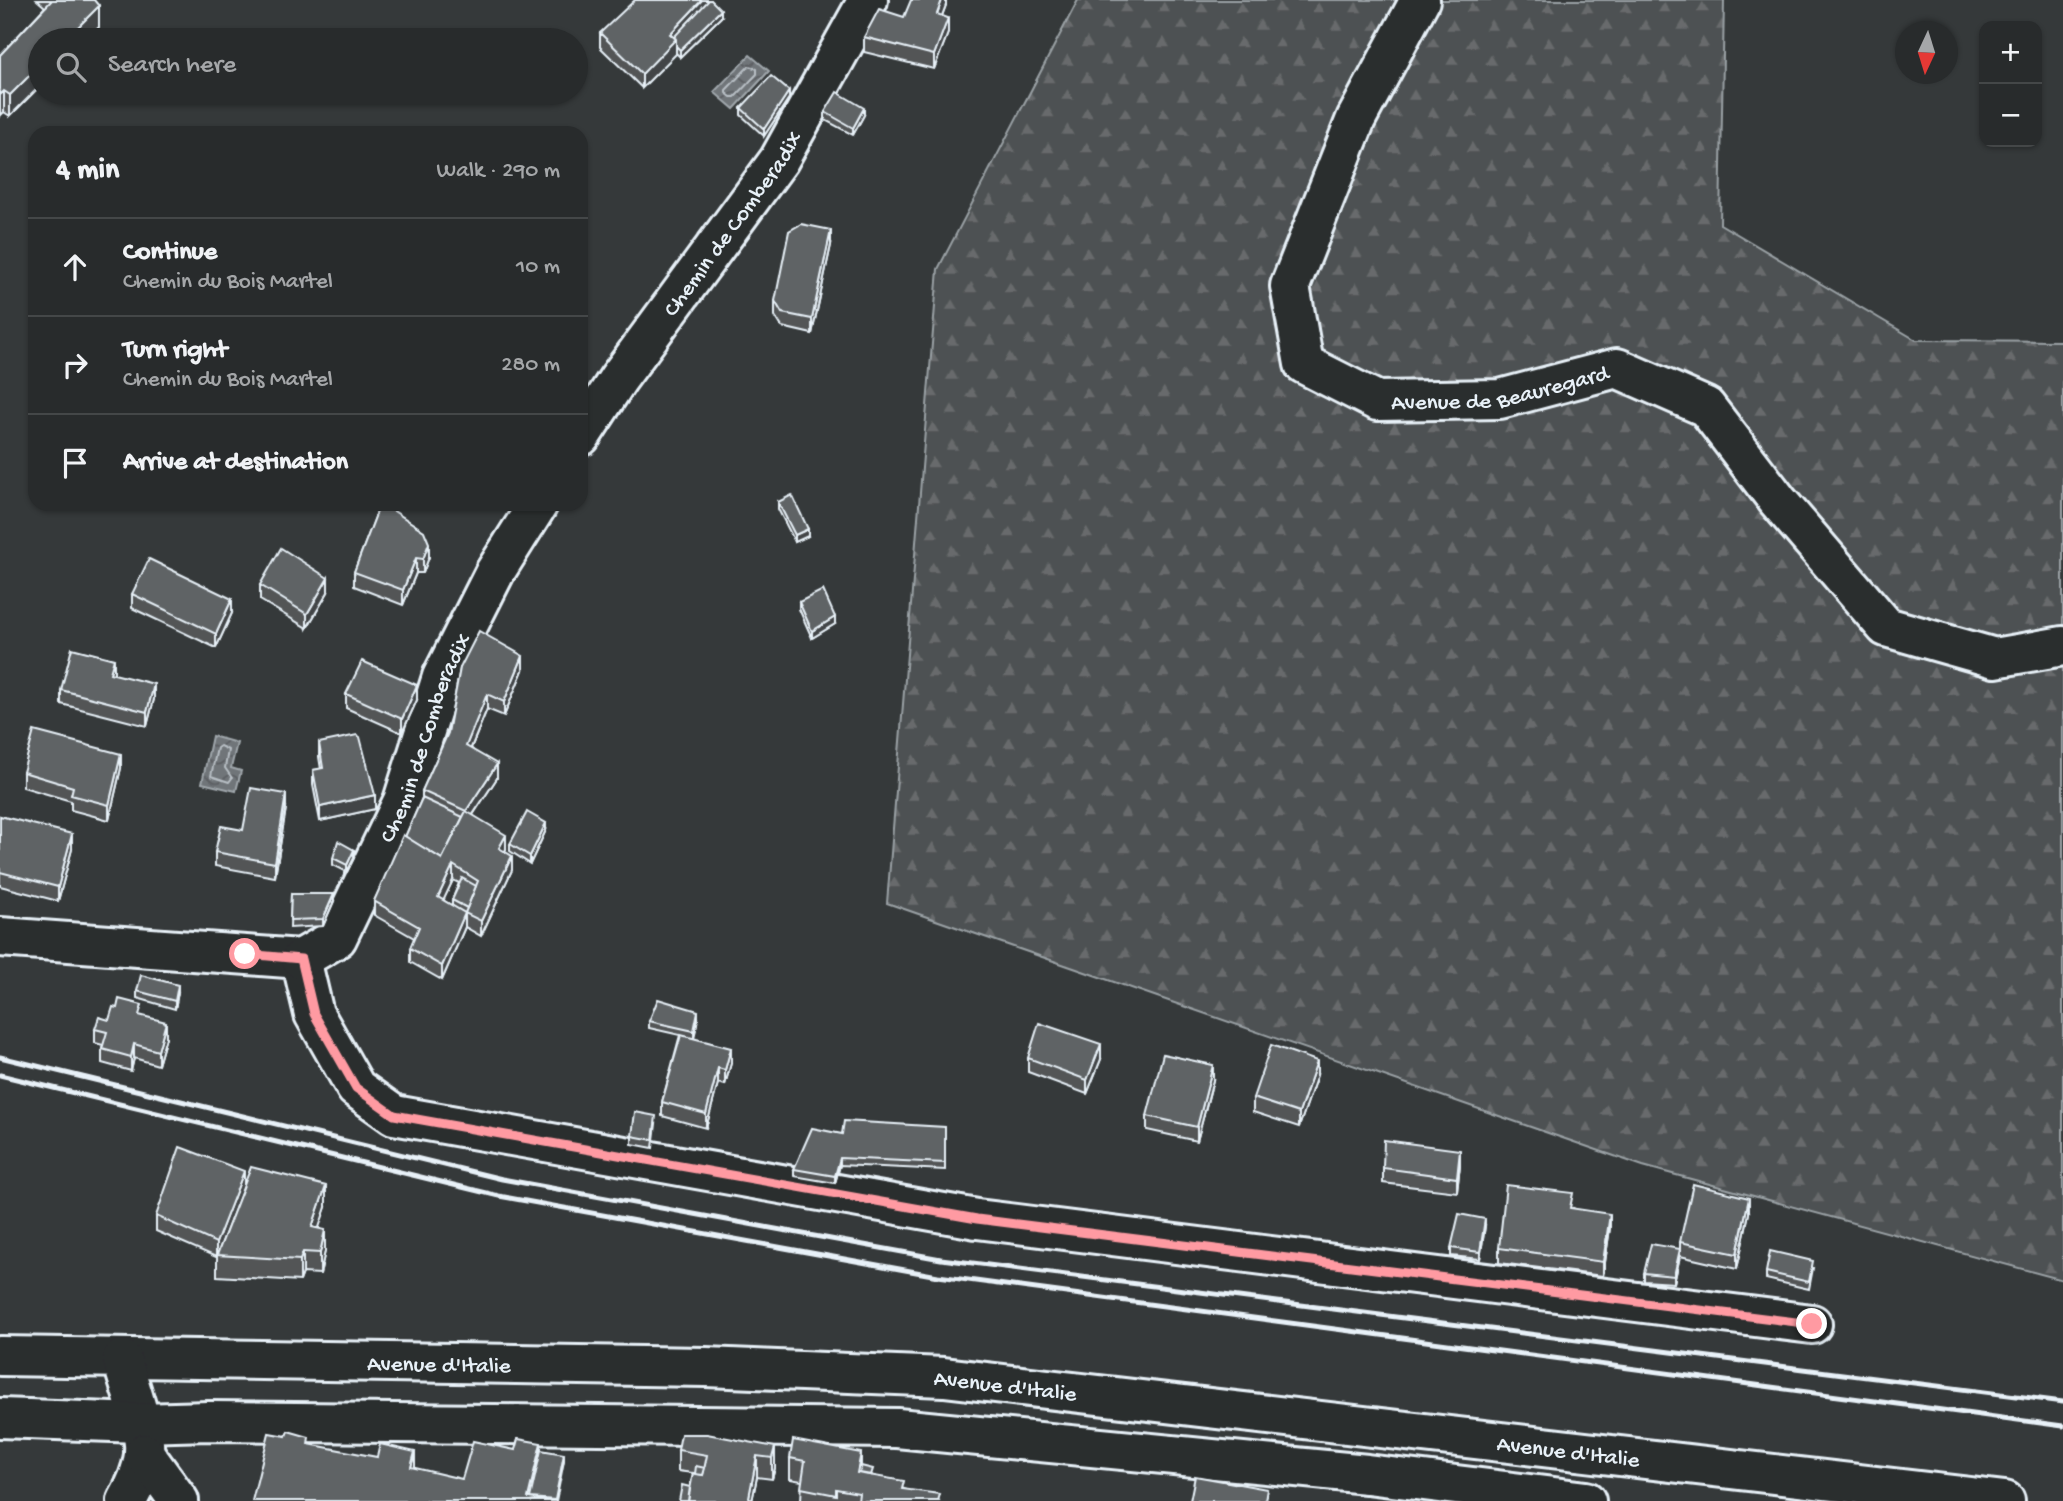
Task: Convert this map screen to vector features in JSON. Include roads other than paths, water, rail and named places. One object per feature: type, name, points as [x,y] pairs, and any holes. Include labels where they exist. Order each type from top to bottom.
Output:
[{"type":"street","name":"Chemin de Comberadix","points":[[588,425],[618,379],[779,160],[868,0]]},
{"type":"street","name":"Avenue de Beauregard","points":[[1420,0],[1356,119],[1290,286],[1304,364],[1377,401],[1500,399],[1617,368],[1706,407],[1778,501],[1886,627],[1995,658],[2063,646]]},
{"type":"street","name":"Chemin de Comberadix","points":[[301,959],[337,938],[403,801],[442,677],[495,572],[534,511]]},
{"type":"street","points":[[0,936],[301,959],[314,1014],[356,1088],[394,1115],[977,1219],[1812,1324]]},
{"type":"street","name":"Avenue d'Italie","points":[[0,1356],[706,1367],[944,1377],[2005,1501]]},
{"type":"street","points":[[122,1359],[142,1438],[178,1501]]},
{"type":"street","name":"Avenue d'Italie","points":[[0,1418],[142,1438],[223,1421],[897,1428],[1367,1474],[1586,1501]]},
{"type":"street","points":[[127,1501],[136,1484],[142,1438]]},
{"type":"water","points":[[750,55],[769,71],[734,109],[714,92]]},
{"type":"water","points":[[212,736],[237,743],[231,768],[241,771],[236,791],[202,783]]},
{"type":"railway","points":[[0,1057],[502,1179],[941,1259],[2063,1402]]},
{"type":"railway","points":[[0,1075],[499,1196],[938,1276],[2063,1426]]}]
